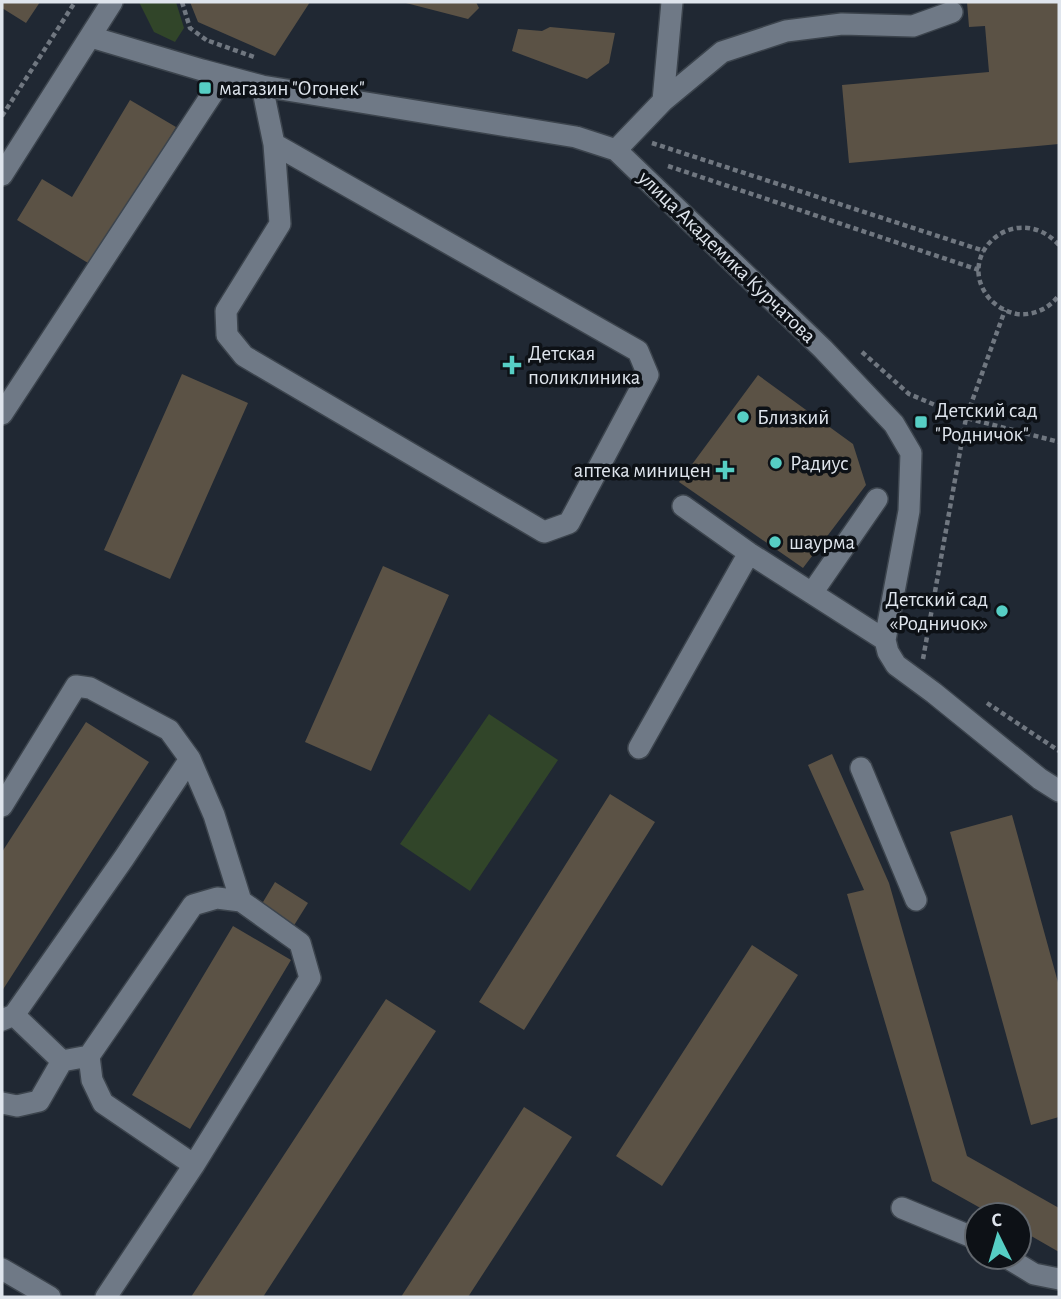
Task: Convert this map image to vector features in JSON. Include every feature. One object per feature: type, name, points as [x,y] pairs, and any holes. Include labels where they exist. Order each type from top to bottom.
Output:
[{"type":"street","points":[[2,175],[112,2]]},
{"type":"street","points":[[663,101],[672,2]]},
{"type":"street","points":[[623,142],[663,101],[722,52],[786,31],[842,24],[913,26],[952,12]]},
{"type":"street","name":"улица Академика Курчатова","points":[[91,37],[262,86],[576,137],[623,142],[894,424],[911,453],[909,511],[886,640]]},
{"type":"street","points":[[2,414],[225,76]]},
{"type":"street","points":[[262,86],[274,144],[280,224],[226,311],[227,335],[244,356],[544,531],[569,523],[648,375],[638,351],[274,144]]},
{"type":"street","points":[[812,593],[877,499]]},
{"type":"street","points":[[683,506],[749,553],[886,640],[888,652],[896,665],[1040,779],[1059,791]]},
{"type":"street","points":[[639,748],[749,553]]},
{"type":"street","points":[[2,806],[76,686],[90,688],[169,730],[190,759],[214,814],[241,901]]},
{"type":"street","points":[[89,1056],[62,1061],[8,1018],[124,858],[190,759]]},
{"type":"street","points":[[861,768],[916,900]]},
{"type":"street","points":[[106,1297],[194,1165],[310,978],[300,943],[241,901],[217,898],[193,905],[89,1056],[92,1080],[103,1103],[194,1165]]},
{"type":"street","points":[[2,1103],[18,1106],[39,1101],[62,1061]]},
{"type":"street","points":[[902,1208],[963,1234]]},
{"type":"street","points":[[2,1269],[50,1297]]},
{"type":"street","points":[[1029,1271],[1059,1279]]},
{"type":"path","points":[[2,117],[75,2]]},
{"type":"path","points":[[623,142],[984,251]]},
{"type":"path","points":[[656,162],[979,270]]},
{"type":"path","points":[[1059,245],[1042,230],[1019,226],[998,234],[984,251],[979,270],[987,295],[1004,310],[1027,314],[1038,312],[1049,306],[1059,295]]},
{"type":"path","points":[[934,667],[923,660],[966,418],[1004,310]]},
{"type":"path","points":[[966,418],[1059,442]]},
{"type":"path","points":[[979,698],[1059,751]]},
{"type":"green space","points":[[139,2],[176,2],[184,28],[175,42],[154,32]]},
{"type":"green space","points":[[489,714],[558,760],[470,891],[400,844]]},
{"type":"building","points":[[2,2],[40,2],[26,23],[2,8]]},
{"type":"building","points":[[190,2],[310,2],[275,56],[198,22]]},
{"type":"building","points":[[402,2],[476,2],[479,8],[468,19]]},
{"type":"building","points":[[967,2],[1059,2],[1059,144],[849,163],[842,85],[989,72],[985,26],[969,27]]},
{"type":"building","points":[[550,27],[615,33],[609,63],[587,79],[512,51],[518,29],[542,31]]},
{"type":"building","points":[[130,100],[176,127],[93,266],[17,220],[42,179],[72,197]]},
{"type":"building","points":[[182,374],[248,403],[170,579],[104,550]]},
{"type":"building","name":"Радиус","points":[[758,375],[853,444],[866,485],[803,568],[679,482]]},
{"type":"building","points":[[383,566],[449,595],[371,771],[305,742]]},
{"type":"building","points":[[86,722],[149,762],[2,991],[2,852]]},
{"type":"building","points":[[832,754],[889,883],[967,1156],[1059,1208],[1059,1252],[1033,1237],[1033,1201],[968,1201],[932,1181],[847,894],[864,890],[808,765]]},
{"type":"building","points":[[610,794],[655,822],[524,1030],[479,1002]]},
{"type":"building","points":[[1012,815],[1059,986],[1059,1117],[1031,1125],[950,832]]},
{"type":"building","points":[[275,882],[308,903],[293,927],[260,907]]},
{"type":"building","points":[[233,926],[291,960],[190,1129],[132,1095]]},
{"type":"building","points":[[752,945],[798,975],[662,1186],[616,1156]]},
{"type":"building","points":[[386,999],[436,1031],[263,1297],[191,1297]]},
{"type":"building","points":[[524,1107],[572,1137],[468,1297],[401,1297]]},
{"type":"place","name":"магазин \"Огонек\"","points":[[205,88]]},
{"type":"place","name":"Детская поликлиника","points":[[512,365]]},
{"type":"place","name":"Близкий","points":[[743,417]]},
{"type":"place","name":"Детский сад \"Родничок\"","points":[[921,422]]},
{"type":"place","name":"Радиус","points":[[776,463]]},
{"type":"place","name":"аптека миницен","points":[[725,470]]},
{"type":"place","name":"шаурма","points":[[775,542]]},
{"type":"place","name":"Детский сад «Родничок»","points":[[1002,611]]}]
